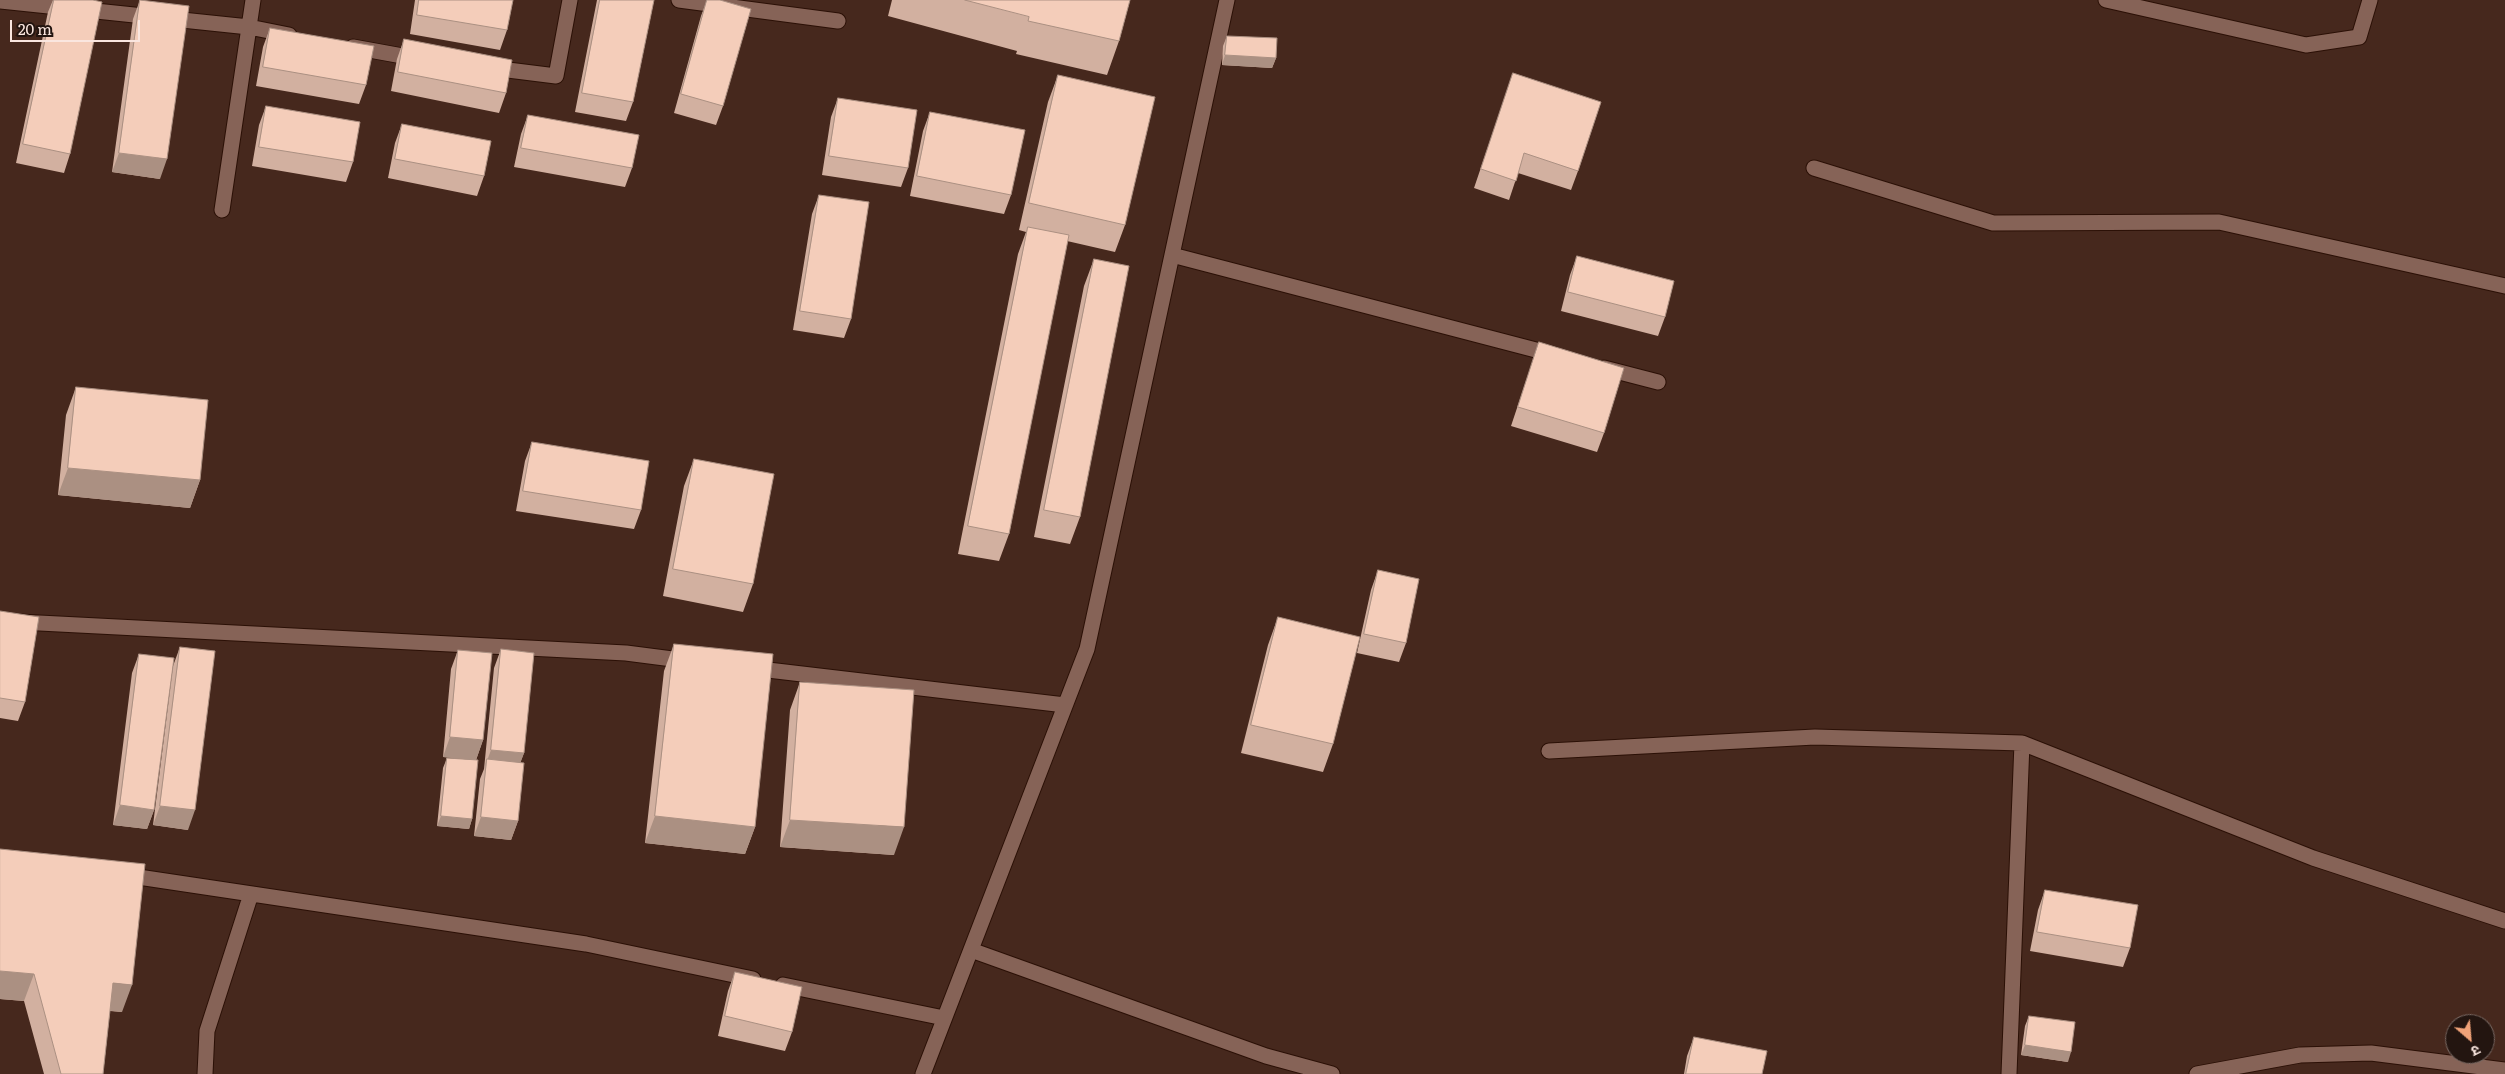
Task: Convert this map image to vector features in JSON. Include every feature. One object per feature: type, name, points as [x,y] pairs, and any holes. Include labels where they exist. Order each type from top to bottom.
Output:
[{"type":"street","points":[[222,210],[253,0]]},
{"type":"street","points":[[480,66],[556,76],[570,0]]},
{"type":"street","points":[[679,0],[838,21]]},
{"type":"street","points":[[923,1074],[1087,649],[1227,0]]},
{"type":"street","points":[[2106,0],[2306,45],[2359,37],[2370,0]]},
{"type":"street","points":[[0,1],[249,28],[307,38]]},
{"type":"street","points":[[336,43],[432,60]]},
{"type":"street","points":[[1814,168],[1993,224],[2219,222],[2505,286]]},
{"type":"street","points":[[1172,255],[1573,360]]},
{"type":"street","points":[[1592,364],[1658,382]]},
{"type":"street","points":[[0,621],[626,653],[704,663]]},
{"type":"street","points":[[734,666],[1065,705]]},
{"type":"street","points":[[1549,751],[1815,737],[2022,743],[2313,858],[2505,921]]},
{"type":"street","points":[[2009,1074],[2022,743]]},
{"type":"street","points":[[106,872],[586,944],[944,1018]]},
{"type":"street","points":[[204,1074],[208,1032],[251,894]]},
{"type":"street","points":[[971,950],[1266,1056],[1332,1074]]},
{"type":"street","points":[[2197,1074],[2300,1055],[2370,1053],[2505,1070]]},
{"type":"building","points":[[54,0],[93,0],[102,2],[70,154],[23,144]]},
{"type":"building","points":[[140,0],[189,6],[167,159],[119,153]]},
{"type":"building","points":[[419,0],[513,0],[507,30],[417,15]]},
{"type":"building","points":[[600,0],[654,0],[633,102],[582,93]]},
{"type":"building","points":[[707,0],[720,0],[751,9],[723,106],[681,94]]},
{"type":"building","points":[[965,0],[1130,0],[1119,41],[1028,21],[1029,17]]},
{"type":"building","points":[[270,28],[374,46],[366,85],[263,67]]},
{"type":"building","points":[[1227,36],[1277,38],[1276,58],[1225,55]]},
{"type":"building","points":[[404,39],[512,60],[506,93],[398,72]]},
{"type":"building","points":[[1513,73],[1601,102],[1578,171],[1524,153],[1516,181],[1481,169]]},
{"type":"building","points":[[1058,75],[1155,97],[1125,225],[1029,203]]},
{"type":"building","points":[[838,98],[917,110],[908,168],[829,156]]},
{"type":"building","points":[[266,106],[360,122],[353,162],[259,147]]},
{"type":"building","points":[[930,112],[1025,130],[1011,195],[917,176]]},
{"type":"building","points":[[528,115],[639,135],[632,168],[521,148]]},
{"type":"building","points":[[402,124],[491,141],[484,176],[395,159]]},
{"type":"building","points":[[819,195],[869,202],[851,319],[800,311]]},
{"type":"building","points":[[1028,227],[1069,235],[1009,534],[968,526]]},
{"type":"building","points":[[1577,256],[1674,281],[1665,317],[1568,292]]},
{"type":"building","points":[[1094,259],[1129,266],[1080,517],[1044,510]]},
{"type":"building","points":[[1539,342],[1624,368],[1604,433],[1518,407]]},
{"type":"building","points":[[76,387],[208,400],[200,480],[68,468]]},
{"type":"building","points":[[532,442],[649,461],[641,510],[523,491]]},
{"type":"building","points":[[694,459],[774,474],[753,584],[673,569]]},
{"type":"building","points":[[1378,570],[1419,579],[1406,643],[1364,634]]},
{"type":"building","points":[[0,611],[39,617],[25,702],[0,698]]},
{"type":"building","points":[[1278,617],[1360,637],[1333,744],[1251,725]]},
{"type":"building","points":[[674,644],[773,654],[755,827],[655,816]]},
{"type":"building","points":[[180,647],[215,651],[195,810],[160,806]]},
{"type":"building","points":[[501,649],[534,653],[524,753],[491,750]]},
{"type":"building","points":[[458,650],[492,653],[483,740],[450,737]]},
{"type":"building","points":[[139,654],[174,658],[154,810],[120,805]]},
{"type":"building","points":[[800,682],[914,690],[904,827],[790,820]]},
{"type":"building","points":[[447,758],[478,760],[472,819],[441,816]]},
{"type":"building","points":[[487,759],[524,763],[518,821],[481,817]]},
{"type":"building","points":[[0,849],[145,864],[132,985],[113,983],[103,1074],[61,1074],[34,974],[0,971]]},
{"type":"building","points":[[2045,890],[2138,905],[2130,948],[2037,932]]},
{"type":"building","points":[[735,972],[802,987],[792,1032],[725,1016]]},
{"type":"building","points":[[2029,1016],[2075,1022],[2071,1052],[2025,1045]]},
{"type":"building","points":[[1694,1037],[1767,1051],[1762,1074],[1686,1074]]}]
